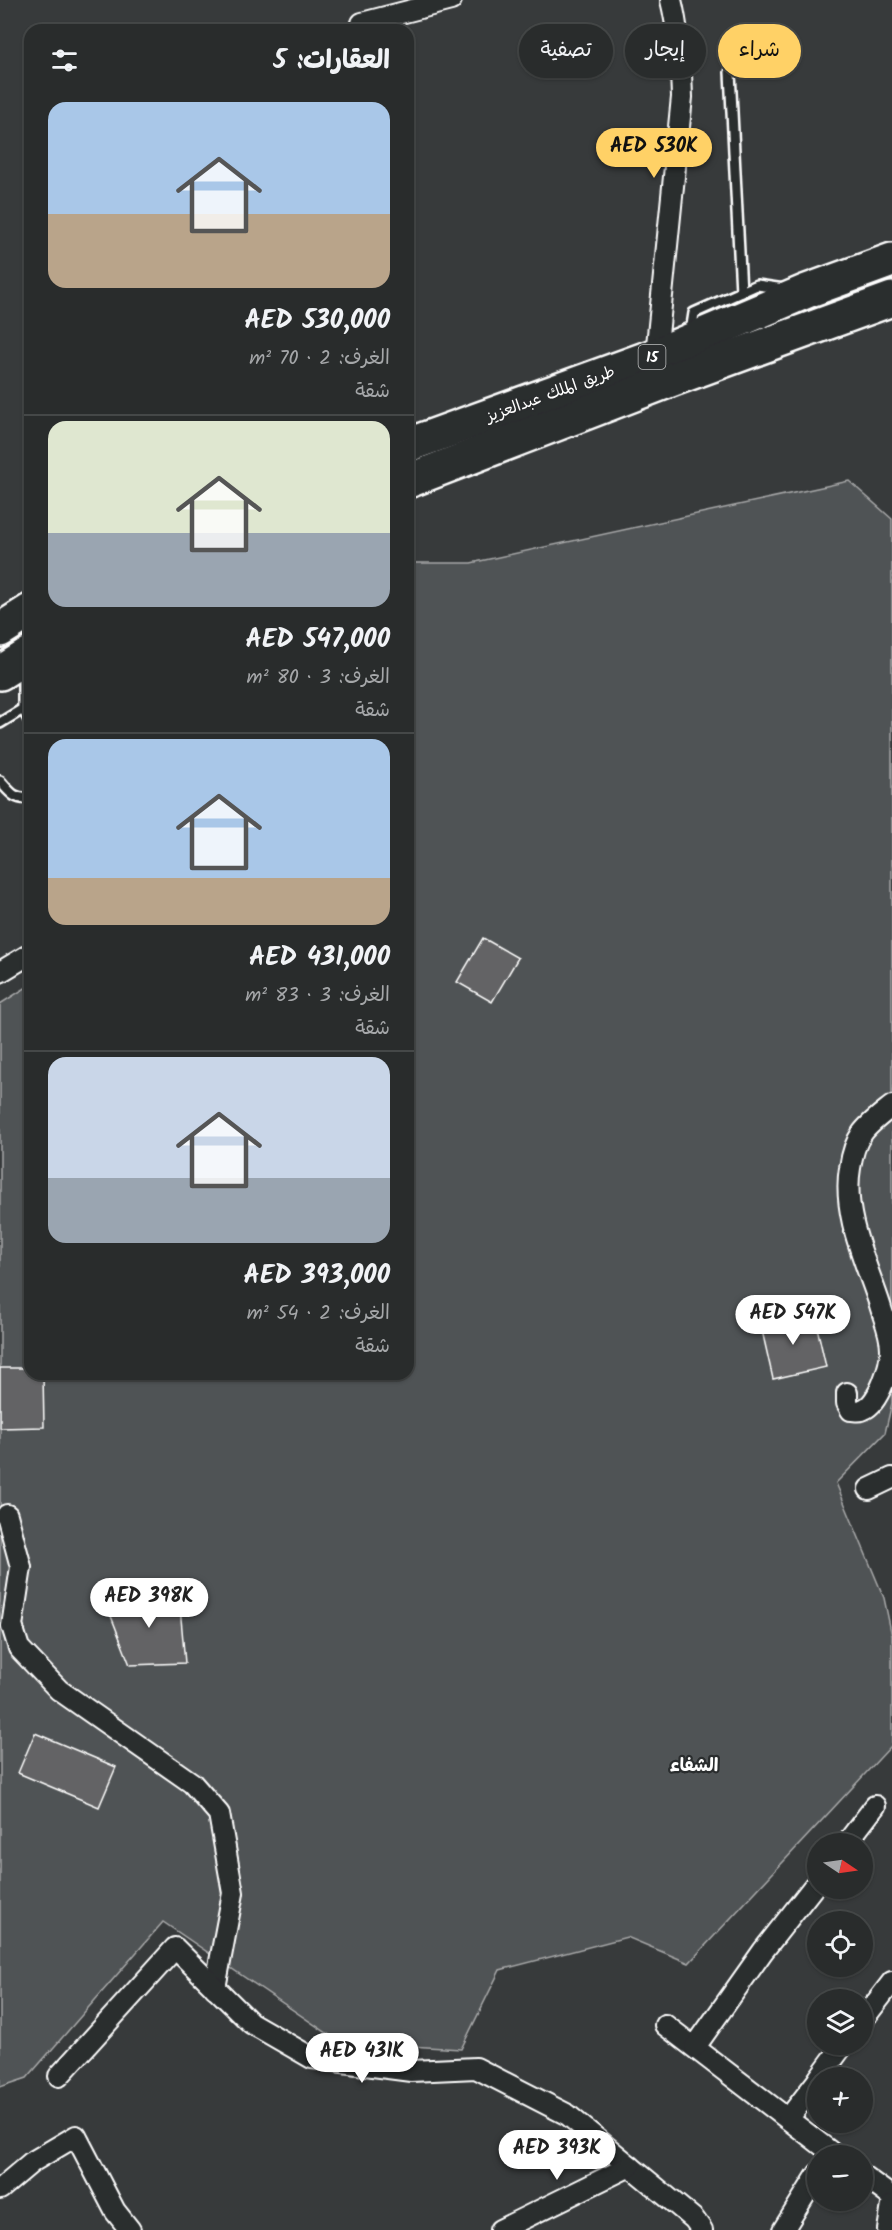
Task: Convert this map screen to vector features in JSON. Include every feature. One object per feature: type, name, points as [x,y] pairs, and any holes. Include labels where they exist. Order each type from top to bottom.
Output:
[{"type":"highway","name":"طريق الملك عبدالعزيز","points":[[414,443],[656,355],[807,291],[892,260]]},
{"type":"highway","name":"طريق الملك عبدالعزيز","points":[[414,479],[673,379],[892,300]]},
{"type":"highway","points":[[0,630],[24,615]]},
{"type":"street","points":[[362,23],[451,0]]},
{"type":"street","points":[[656,355],[682,97],[676,21],[671,0]]},
{"type":"street","points":[[0,972],[24,958]]},
{"type":"street","points":[[847,1393],[847,1403],[851,1410],[866,1409],[873,1402],[889,1366],[890,1331],[855,1228],[848,1188],[850,1167],[859,1138],[867,1126],[892,1106]]},
{"type":"street","points":[[869,1489],[892,1478]]},
{"type":"street","points":[[7,1515],[21,1567],[12,1626],[18,1648],[59,1690],[192,1783],[219,1814],[232,1893],[215,1988]]},
{"type":"street","points":[[854,1833],[875,1806]]},
{"type":"street","points":[[694,2047],[763,1951],[807,1895]]},
{"type":"street","points":[[59,2076],[175,1948],[251,2023],[312,2058],[411,2072],[476,2068],[568,2115],[694,2219],[702,2230]]},
{"type":"street","points":[[873,2007],[892,1982]]},
{"type":"street","points":[[665,2025],[821,2145]]},
{"type":"street","points":[[788,2119],[807,2094]]},
{"type":"street","points":[[0,2189],[32,2162],[76,2136],[115,2211],[130,2230]]},
{"type":"street","points":[[500,2230],[630,2166]]},
{"type":"street","points":[[873,2183],[892,2197]]},
{"type":"street","points":[[783,2230],[807,2192]]},
{"type":"street","points":[[888,2230],[892,2205]]},
{"type":"lane","points":[[730,78],[741,292]]},
{"type":"lane","points":[[690,340],[694,313],[757,285],[807,291]]},
{"type":"lane","points":[[0,723],[23,709],[18,662]]},
{"type":"lane","points":[[0,781],[14,796],[24,799]]},
{"type":"shaded area","points":[[849,481],[892,519],[892,1403],[885,1433],[836,1483],[884,1598],[892,1636],[892,1745],[810,1833],[807,1833],[807,1836],[689,1963],[627,1937],[500,1970],[461,2049],[340,2042],[163,1922],[27,2078],[0,2087],[0,1004],[24,989],[24,1380],[414,1380],[414,563],[471,563]]},
{"type":"building","points":[[483,938],[518,958],[492,1002],[457,982]]},
{"type":"building","points":[[814,1314],[826,1367],[773,1379],[761,1326]]},
{"type":"building","points":[[0,1368],[24,1368],[24,1380],[43,1380],[44,1427],[0,1428]]},
{"type":"building","points":[[179,1596],[185,1663],[130,1665],[104,1598]]},
{"type":"building","points":[[35,1733],[116,1767],[99,1807],[18,1773]]},
{"type":"district","name":"الشفاء","points":[[694,1765]]}]
